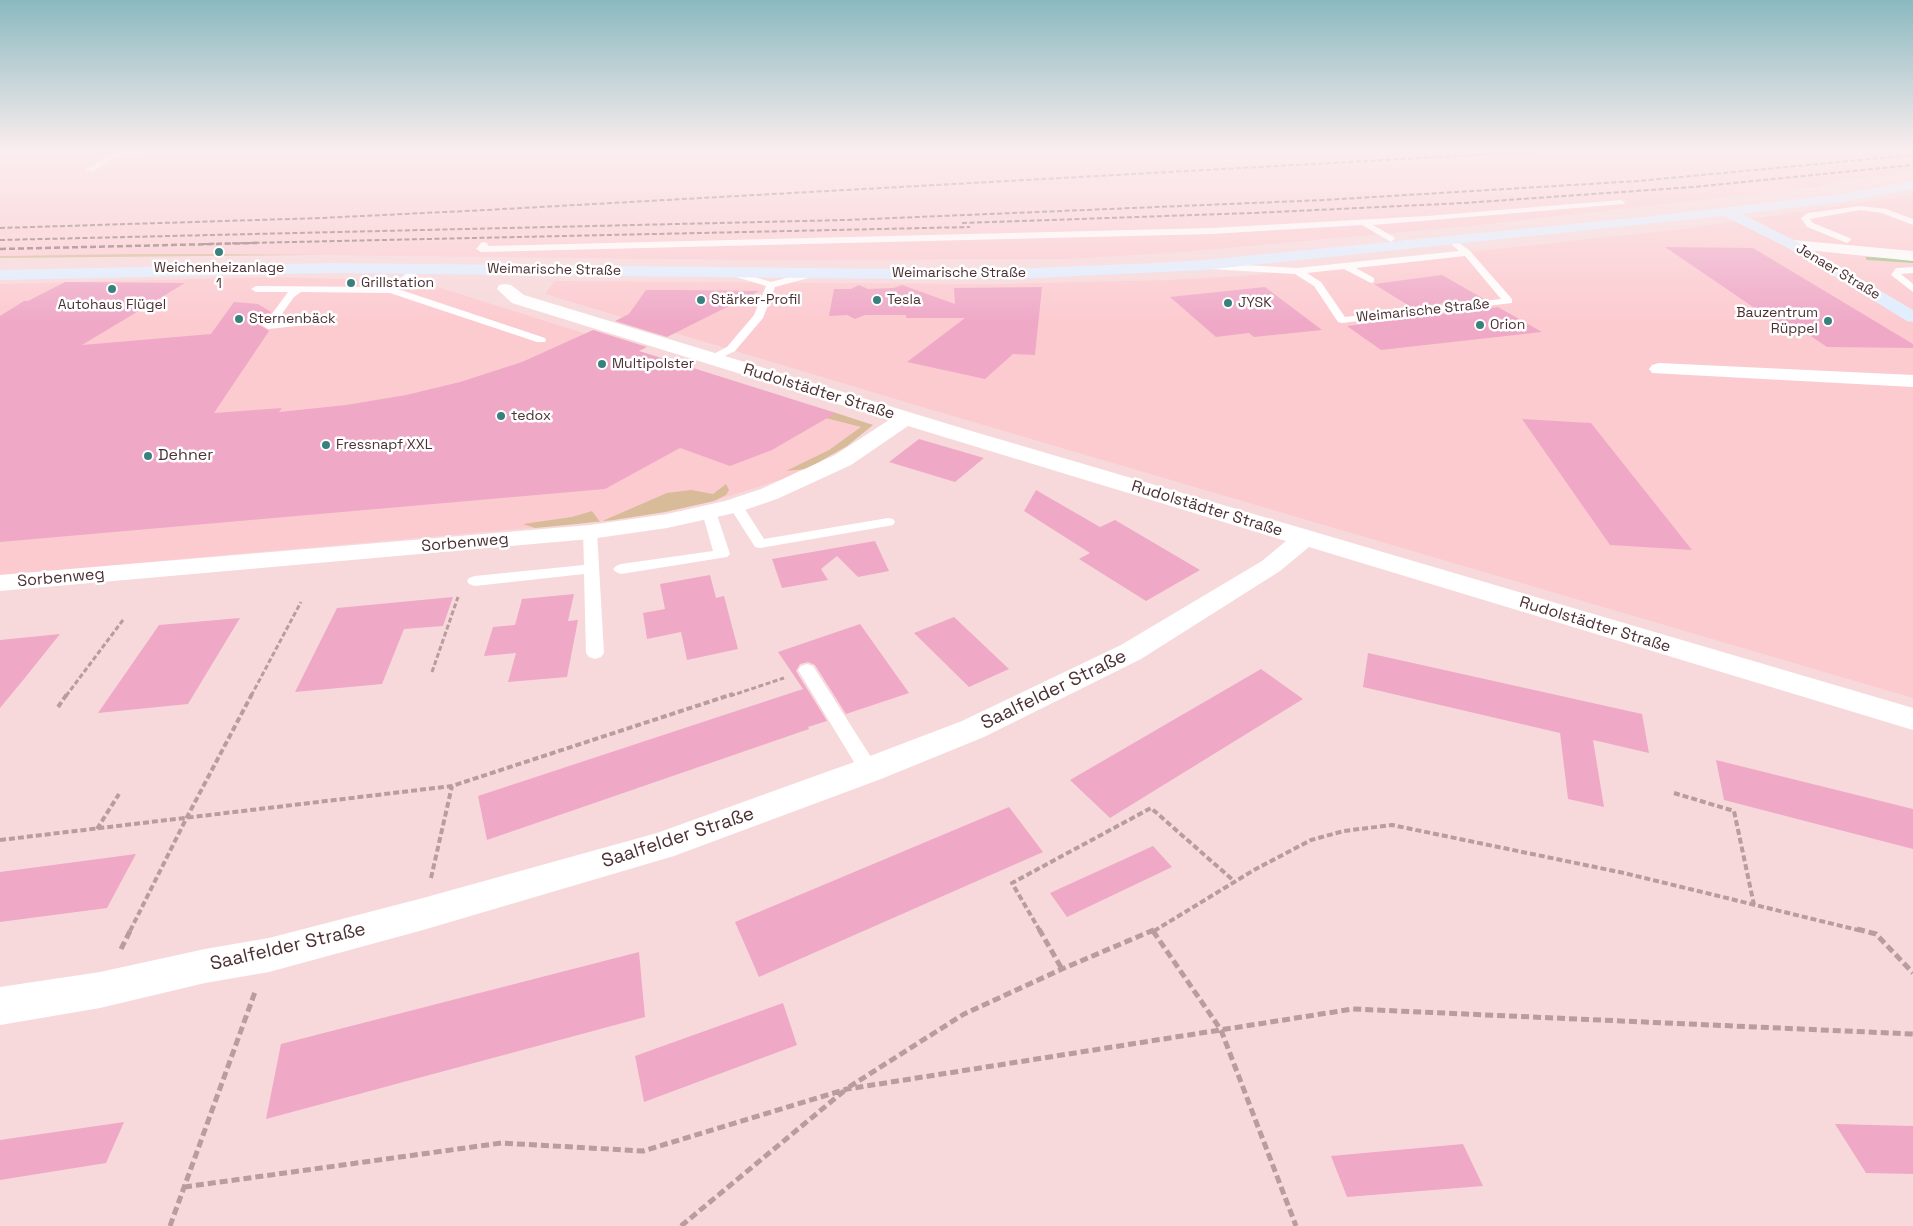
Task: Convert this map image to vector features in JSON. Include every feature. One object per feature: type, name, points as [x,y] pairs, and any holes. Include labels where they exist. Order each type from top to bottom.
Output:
[{"type":"main road","name":"Weimarische Straße","points":[[0,264],[360,261],[1014,267],[1152,262],[1677,208]]},
{"type":"main road","name":"Jenaer Straße","points":[[1716,208],[1793,245],[1913,317]]},
{"type":"main road","name":"Weimarische Straße","points":[[0,275],[243,269],[417,268],[816,273],[1034,273],[1204,265],[1758,208]]},
{"type":"main road","points":[[1652,220],[1715,224],[1774,235]]},
{"type":"street","points":[[1793,245],[1853,245],[1913,256]]},
{"type":"street","name":"Rudolstädter Straße","points":[[505,289],[518,299],[712,359],[1913,720]]},
{"type":"street","points":[[1660,369],[1913,381]]},
{"type":"street","name":"Sorbenweg","points":[[0,584],[590,532],[667,521],[736,506],[770,494],[843,460],[906,418]]},
{"type":"street","name":"Saalfelder Straße","points":[[0,1006],[100,990],[206,966],[268,955],[423,914],[662,846],[869,770],[973,729],[1131,652],[1271,566],[1304,538]]},
{"type":"lane","points":[[484,245],[482,249],[1032,237],[1364,224],[1558,208]]},
{"type":"lane","points":[[1853,245],[1810,225],[1804,218],[1859,208]]},
{"type":"lane","points":[[1862,208],[1883,211],[1913,222]]},
{"type":"lane","points":[[1364,224],[1391,239]]},
{"type":"lane","points":[[1450,240],[1467,253]]},
{"type":"lane","points":[[1204,265],[1297,271],[1467,253]]},
{"type":"lane","name":"Weimarische Straße","points":[[1297,271],[1318,284],[1342,320],[1508,301],[1467,253]]},
{"type":"lane","points":[[1346,266],[1371,280]]},
{"type":"lane","points":[[391,290],[417,268]]},
{"type":"lane","points":[[1913,270],[1899,270],[1896,275],[1913,289]]},
{"type":"lane","points":[[730,272],[771,285],[816,273]]},
{"type":"lane","points":[[712,359],[731,349],[759,316],[771,285]]},
{"type":"lane","points":[[256,289],[391,290],[541,340]]},
{"type":"lane","points":[[299,289],[290,295],[268,326],[312,322]]},
{"type":"lane","points":[[736,506],[760,544],[888,522]]},
{"type":"lane","points":[[621,569],[722,554],[709,512]]},
{"type":"lane","points":[[590,532],[596,654]]},
{"type":"lane","points":[[475,581],[591,569]]},
{"type":"lane","points":[[807,670],[869,770]]},
{"type":"path","points":[[432,672],[470,562],[461,543]]},
{"type":"path","points":[[100,990],[186,819],[301,602]]},
{"type":"path","points":[[58,707],[123,620]]},
{"type":"path","points":[[0,840],[452,786],[807,670]]},
{"type":"path","points":[[423,914],[452,786]]},
{"type":"path","points":[[1674,793],[1734,811],[1754,905]]},
{"type":"path","points":[[97,829],[119,794]]},
{"type":"path","points":[[1062,969],[1012,883],[1143,812],[1151,808],[1234,881]]},
{"type":"path","points":[[681,1226],[847,1089],[964,1014],[1062,969],[1153,931],[1234,881],[1311,840],[1344,831],[1392,825],[1624,874],[1876,934],[1913,973]]},
{"type":"path","points":[[1153,931],[1221,1030],[1296,1226]]},
{"type":"path","points":[[184,1187],[501,1143],[643,1151],[847,1089],[1353,1009],[1913,1034]]},
{"type":"path","points":[[170,1226],[244,1022]]},
{"type":"shaded area","points":[[0,208],[1627,208],[1479,225],[1183,252],[1067,259],[754,260],[221,254],[0,256]]},
{"type":"shaded area","points":[[1824,208],[1913,208],[1913,698],[929,409],[545,294],[555,281],[991,284],[1169,280],[1241,276],[1676,230]]},
{"type":"shaded area","points":[[135,254],[314,255],[0,258],[0,256]]},
{"type":"shaded area","points":[[272,277],[419,281],[873,425],[847,446],[783,479],[714,501],[665,512],[576,524],[0,575],[0,284]]},
{"type":"shaded area","points":[[833,412],[873,425],[847,446],[807,469],[786,471],[829,450],[861,427],[826,418]]},
{"type":"shaded area","points":[[726,484],[729,490],[726,495],[714,501],[665,512],[602,521],[667,493],[691,490],[713,494]]},
{"type":"shaded area","points":[[592,511],[600,522],[535,528],[523,524],[572,517]]},
{"type":"building","points":[[1665,247],[1753,248],[1913,344],[1913,348],[1827,347],[1799,328],[1788,328],[1766,313],[1762,313]]},
{"type":"building","points":[[1442,275],[1484,299],[1411,307],[1374,284]]},
{"type":"building","points":[[65,282],[185,283],[82,345],[211,334],[234,302],[258,304],[271,312],[261,326],[269,331],[214,413],[282,408],[279,412],[346,405],[406,395],[460,382],[522,362],[593,330],[647,347],[639,351],[836,413],[772,450],[730,466],[680,448],[605,489],[0,542],[0,316],[24,301],[28,301]]},
{"type":"building","points":[[859,285],[868,289],[894,288],[902,285],[955,304],[954,288],[1042,287],[1035,355],[1013,354],[985,379],[907,362],[965,318],[906,318],[906,315],[865,315],[855,319],[847,315],[829,316],[834,289],[851,289]]},
{"type":"building","points":[[1265,287],[1322,330],[1254,337],[1249,333],[1216,337],[1170,297]]},
{"type":"building","points":[[646,290],[759,291],[667,337],[615,321],[629,314]]},
{"type":"building","points":[[1498,307],[1542,332],[1381,350],[1347,326]]},
{"type":"building","points":[[1522,419],[1591,423],[1692,550],[1610,545]]},
{"type":"building","points":[[919,439],[984,458],[955,482],[889,462]]},
{"type":"building","points":[[1036,490],[1100,527],[1115,520],[1200,570],[1146,601],[1079,559],[1090,553],[1024,511]]},
{"type":"building","points":[[875,541],[889,571],[858,577],[837,556],[821,569],[828,580],[782,588],[772,559]]},
{"type":"building","points":[[710,575],[716,598],[724,596],[738,649],[687,660],[681,632],[647,639],[643,613],[665,609],[660,584]]},
{"type":"building","points":[[574,594],[568,621],[578,620],[567,677],[508,682],[516,653],[484,656],[493,627],[515,625],[522,599]]},
{"type":"building","points":[[453,597],[443,626],[404,629],[382,684],[295,692],[337,608]]},
{"type":"building","points":[[954,617],[1009,669],[969,687],[914,633]]},
{"type":"building","points":[[240,618],[188,704],[98,713],[159,625]]},
{"type":"building","points":[[860,624],[909,693],[846,714],[815,665],[808,662],[800,664],[796,671],[827,721],[808,727],[809,729],[487,840],[478,796],[803,689],[778,652]]},
{"type":"building","points":[[60,634],[24,679],[0,708],[0,640]]},
{"type":"building","points":[[1368,653],[1642,714],[1649,753],[1593,740],[1604,807],[1568,799],[1560,733],[1363,687]]},
{"type":"building","points":[[1261,669],[1303,699],[1110,818],[1070,780]]},
{"type":"building","points":[[1716,760],[1913,809],[1913,849],[1724,800]]},
{"type":"building","points":[[1009,807],[1043,852],[759,977],[735,922]]},
{"type":"building","points":[[1153,846],[1172,867],[1067,917],[1050,893]]},
{"type":"building","points":[[136,854],[107,908],[0,922],[0,872]]},
{"type":"building","points":[[639,952],[645,1017],[266,1119],[281,1044]]},
{"type":"building","points":[[783,1003],[797,1045],[644,1102],[635,1056]]},
{"type":"building","points":[[124,1122],[106,1163],[0,1180],[0,1140]]},
{"type":"building","points":[[1835,1124],[1913,1126],[1913,1174],[1866,1173]]},
{"type":"building","points":[[1463,1144],[1483,1186],[1347,1197],[1331,1156]]},
{"type":"waterway","points":[[1868,258],[1913,261]]},
{"type":"railway","points":[[0,228],[321,218],[518,208]]},
{"type":"railway","points":[[0,240],[845,220],[1127,208]]},
{"type":"railway","points":[[962,223],[1354,208]]},
{"type":"railway","points":[[202,244],[970,227]]},
{"type":"railway","points":[[0,249],[257,243]]},
{"type":"place","name":"Weichenheizanlage 1","points":[[219,252]]},
{"type":"place","name":"Grillstation","points":[[351,283]]},
{"type":"place","name":"Autohaus Flügel","points":[[112,289]]},
{"type":"place","name":"Stärker-Profil","points":[[701,300]]},
{"type":"place","name":"Tesla","points":[[877,300]]},
{"type":"place","name":"JYSK","points":[[1228,303]]},
{"type":"place","name":"Sternenbäck","points":[[239,319]]},
{"type":"place","name":"Bauzentrum Rüppel","points":[[1828,321]]},
{"type":"place","name":"Orion","points":[[1480,325]]},
{"type":"place","name":"Multipolster","points":[[602,364]]},
{"type":"place","name":"tedox","points":[[501,416]]},
{"type":"place","name":"Fressnapf XXL","points":[[326,445]]},
{"type":"place","name":"Dehner","points":[[148,456]]}]
